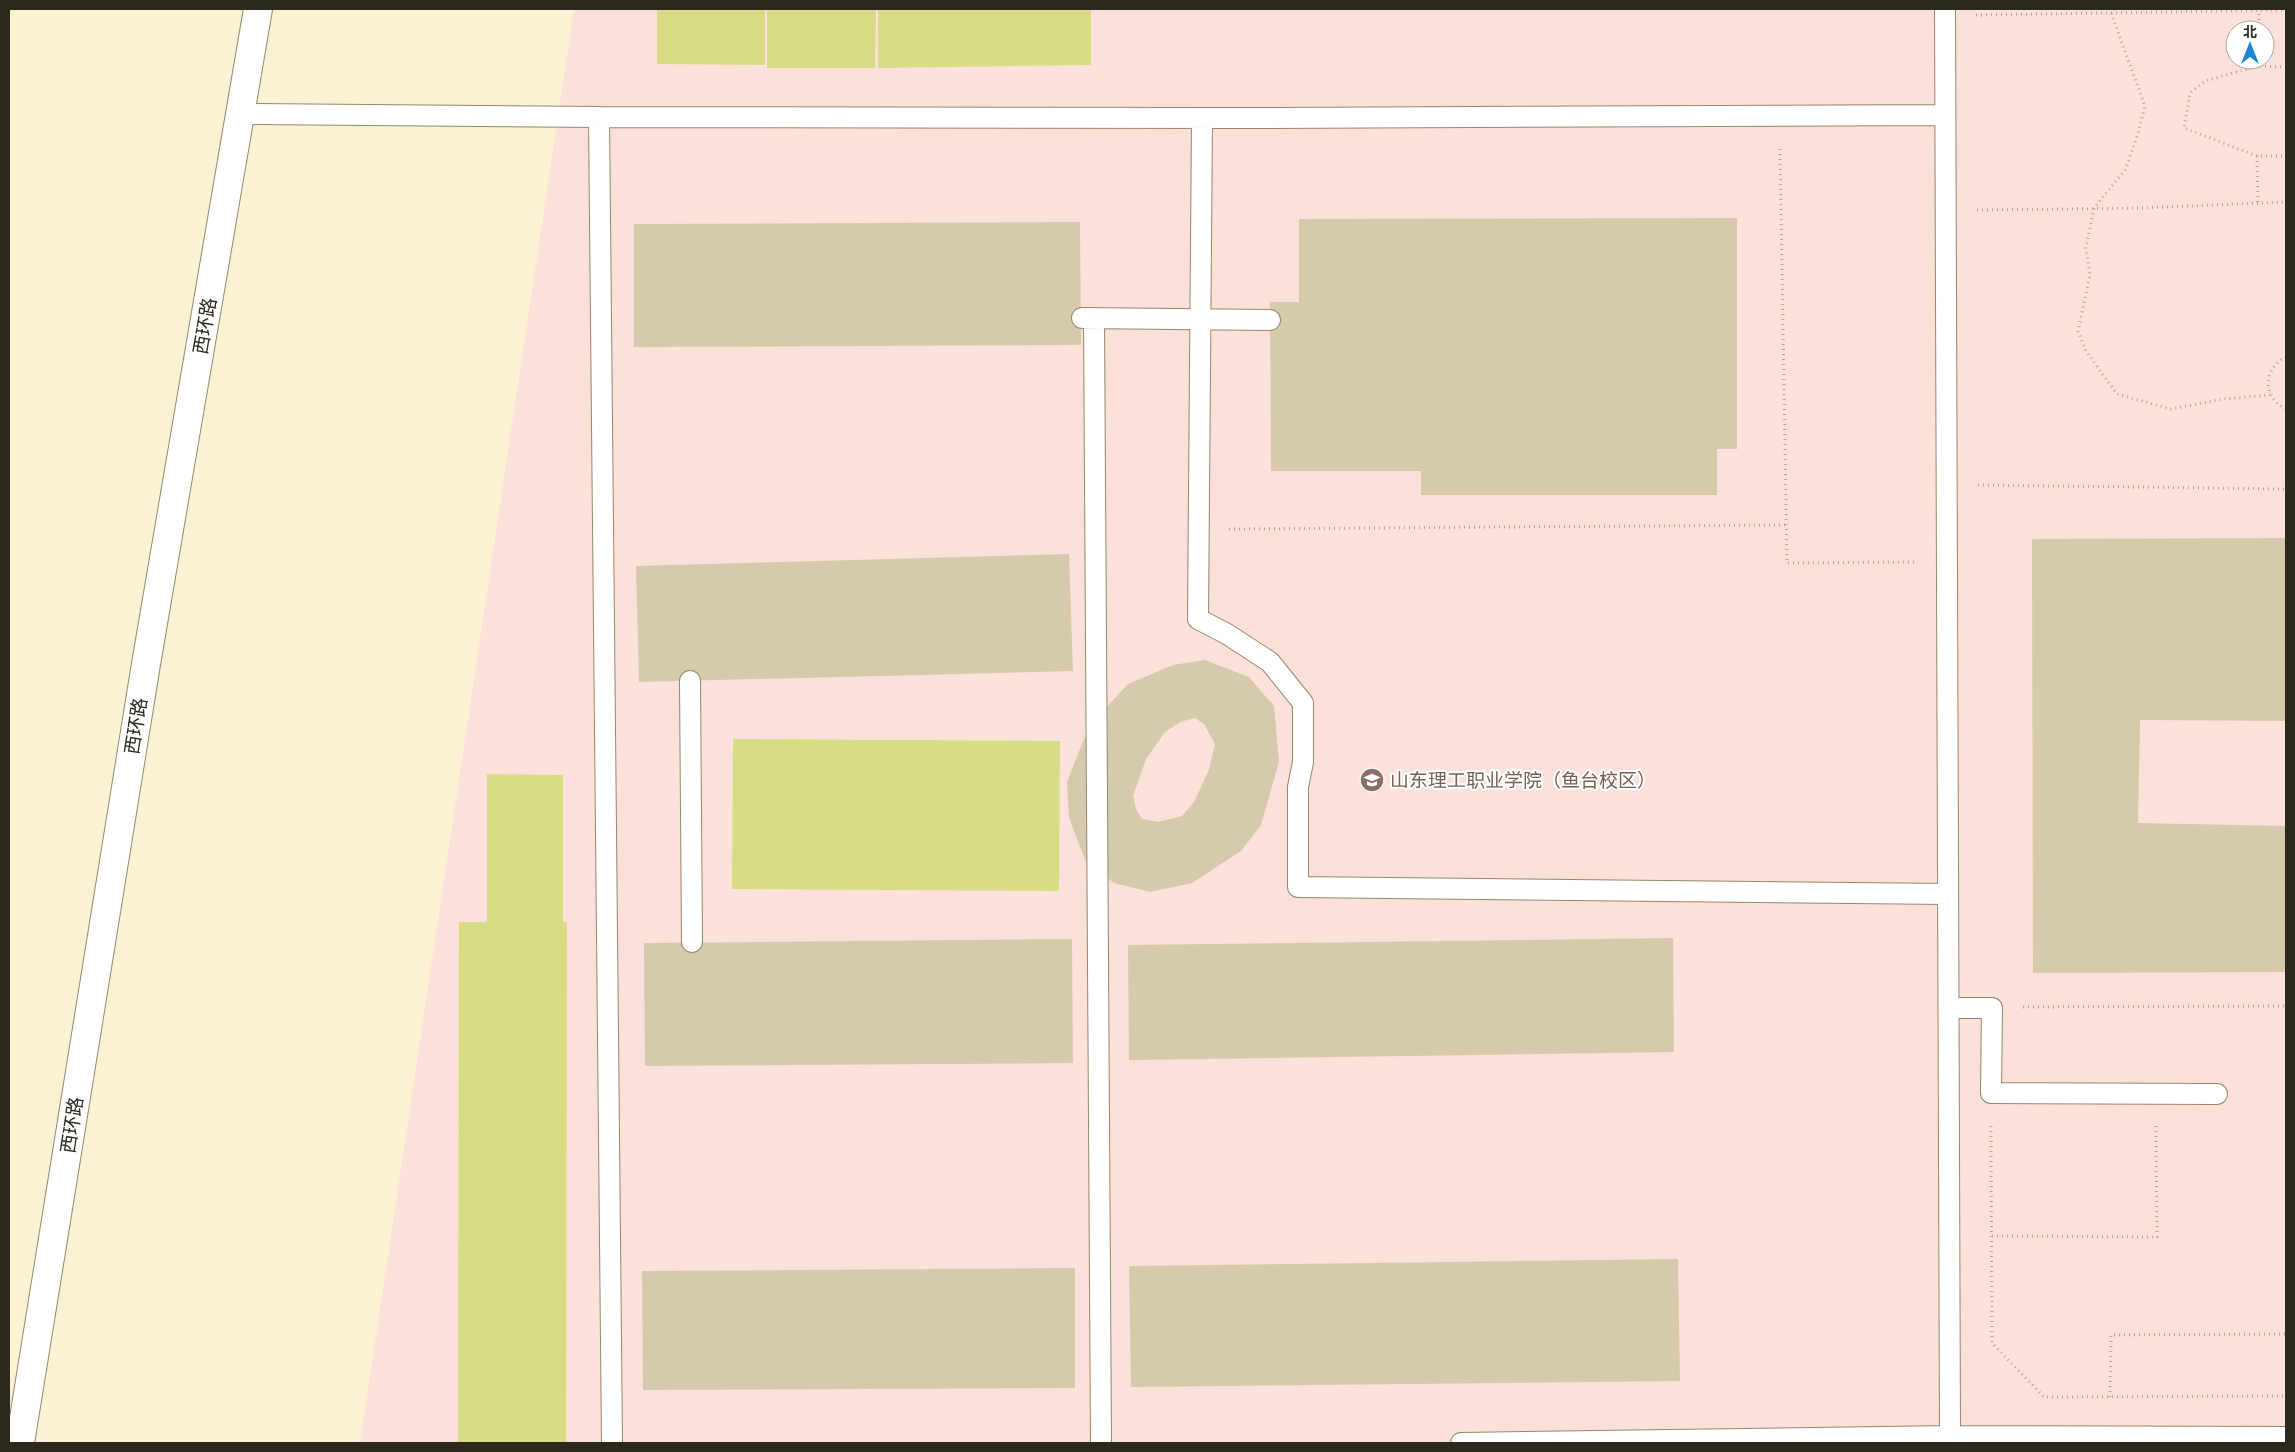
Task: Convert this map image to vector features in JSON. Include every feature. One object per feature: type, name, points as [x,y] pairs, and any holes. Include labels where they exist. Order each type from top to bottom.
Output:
[{"type":"main road","name":"西环路","points":[[20,1443],[146,664],[258,9]]},
{"type":"lane","points":[[1945,12],[1950,1436]]},
{"type":"lane","points":[[241,114],[599,117],[1202,118],[1945,115]]},
{"type":"lane","points":[[599,117],[612,1443]]},
{"type":"lane","points":[[1202,118],[1198,619],[1227,634],[1270,662],[1303,703],[1303,762],[1298,786],[1298,887],[1948,894]]},
{"type":"lane","points":[[1101,1443],[1088,318],[1270,320]]},
{"type":"lane","points":[[690,681],[692,942]]},
{"type":"lane","points":[[1949,1008],[1992,1008],[1991,1092],[2217,1094]]},
{"type":"lane","points":[[1461,1443],[1950,1436],[2286,1437]]},
{"type":"path","points":[[2113,9],[2111,13],[2145,106],[2138,134],[2125,170],[2094,208],[2086,248],[2090,276],[2078,331],[2086,351],[2117,394],[2171,409],[2224,399],[2270,395]]},
{"type":"path","points":[[1945,12],[2111,13],[2286,10]]},
{"type":"path","points":[[2259,11],[2259,20]]},
{"type":"path","points":[[2244,70],[2206,81],[2190,93],[2184,128],[2257,156],[2286,156]]},
{"type":"path","points":[[1779,116],[1787,563],[1947,561]]},
{"type":"path","points":[[2257,156],[2258,203]]},
{"type":"path","points":[[1946,210],[2286,202]]},
{"type":"path","points":[[2286,357],[2279,360],[2268,376],[2270,395],[2286,409]]},
{"type":"path","points":[[1947,485],[2286,489]]},
{"type":"path","points":[[1199,529],[1786,526]]},
{"type":"path","points":[[1992,1008],[2286,1006]]},
{"type":"path","points":[[1991,1092],[1992,1342],[2044,1397],[2286,1396]]},
{"type":"path","points":[[1992,1236],[2157,1237],[2156,1094]]},
{"type":"path","points":[[2110,1397],[2111,1335],[2286,1334]]},
{"type":"shaded area","name":"山东理工职业学院（鱼台校区）","points":[[574,9],[2286,9],[2286,1443],[360,1443]]},
{"type":"green space","points":[[657,9],[765,9],[765,65],[657,64]]},
{"type":"green space","points":[[767,9],[876,9],[875,68],[767,68]]},
{"type":"green space","points":[[878,9],[1091,9],[1091,65],[878,68]]},
{"type":"green space","points":[[733,739],[1060,741],[1059,891],[732,889]]},
{"type":"green space","points":[[487,774],[563,775],[563,922],[567,922],[566,1443],[458,1443],[459,922],[487,922]]},
{"type":"building","points":[[1737,218],[1737,449],[1717,449],[1717,495],[1421,495],[1421,471],[1271,471],[1270,302],[1299,302],[1299,219]]},
{"type":"building","points":[[1080,222],[1081,345],[634,347],[634,224]]},
{"type":"building","points":[[2286,538],[2286,721],[2140,720],[2138,823],[2286,826],[2286,972],[2033,973],[2032,539]]},
{"type":"building","points":[[1069,554],[1073,671],[639,682],[636,566]]},
{"type":"building","points":[[1205,660],[1249,677],[1274,706],[1279,762],[1261,825],[1241,851],[1192,883],[1150,892],[1114,883],[1085,860],[1069,818],[1067,782],[1084,739],[1100,714],[1128,684],[1173,665]],"holes":[[[1195,718],[1204,724],[1215,744],[1209,770],[1194,802],[1182,816],[1158,822],[1142,819],[1136,809],[1133,796],[1146,759],[1165,732],[1180,722]]]},
{"type":"building","points":[[1673,938],[1674,1052],[1129,1060],[1128,945]]},
{"type":"building","points":[[1072,939],[1073,1063],[645,1066],[644,943]]},
{"type":"building","points":[[1678,1259],[1680,1381],[1131,1387],[1129,1266]]},
{"type":"building","points":[[1075,1268],[1075,1388],[643,1390],[642,1271]]},
{"type":"place","name":"山东理工职业学院（鱼台校区）","points":[[1372,780]]}]
